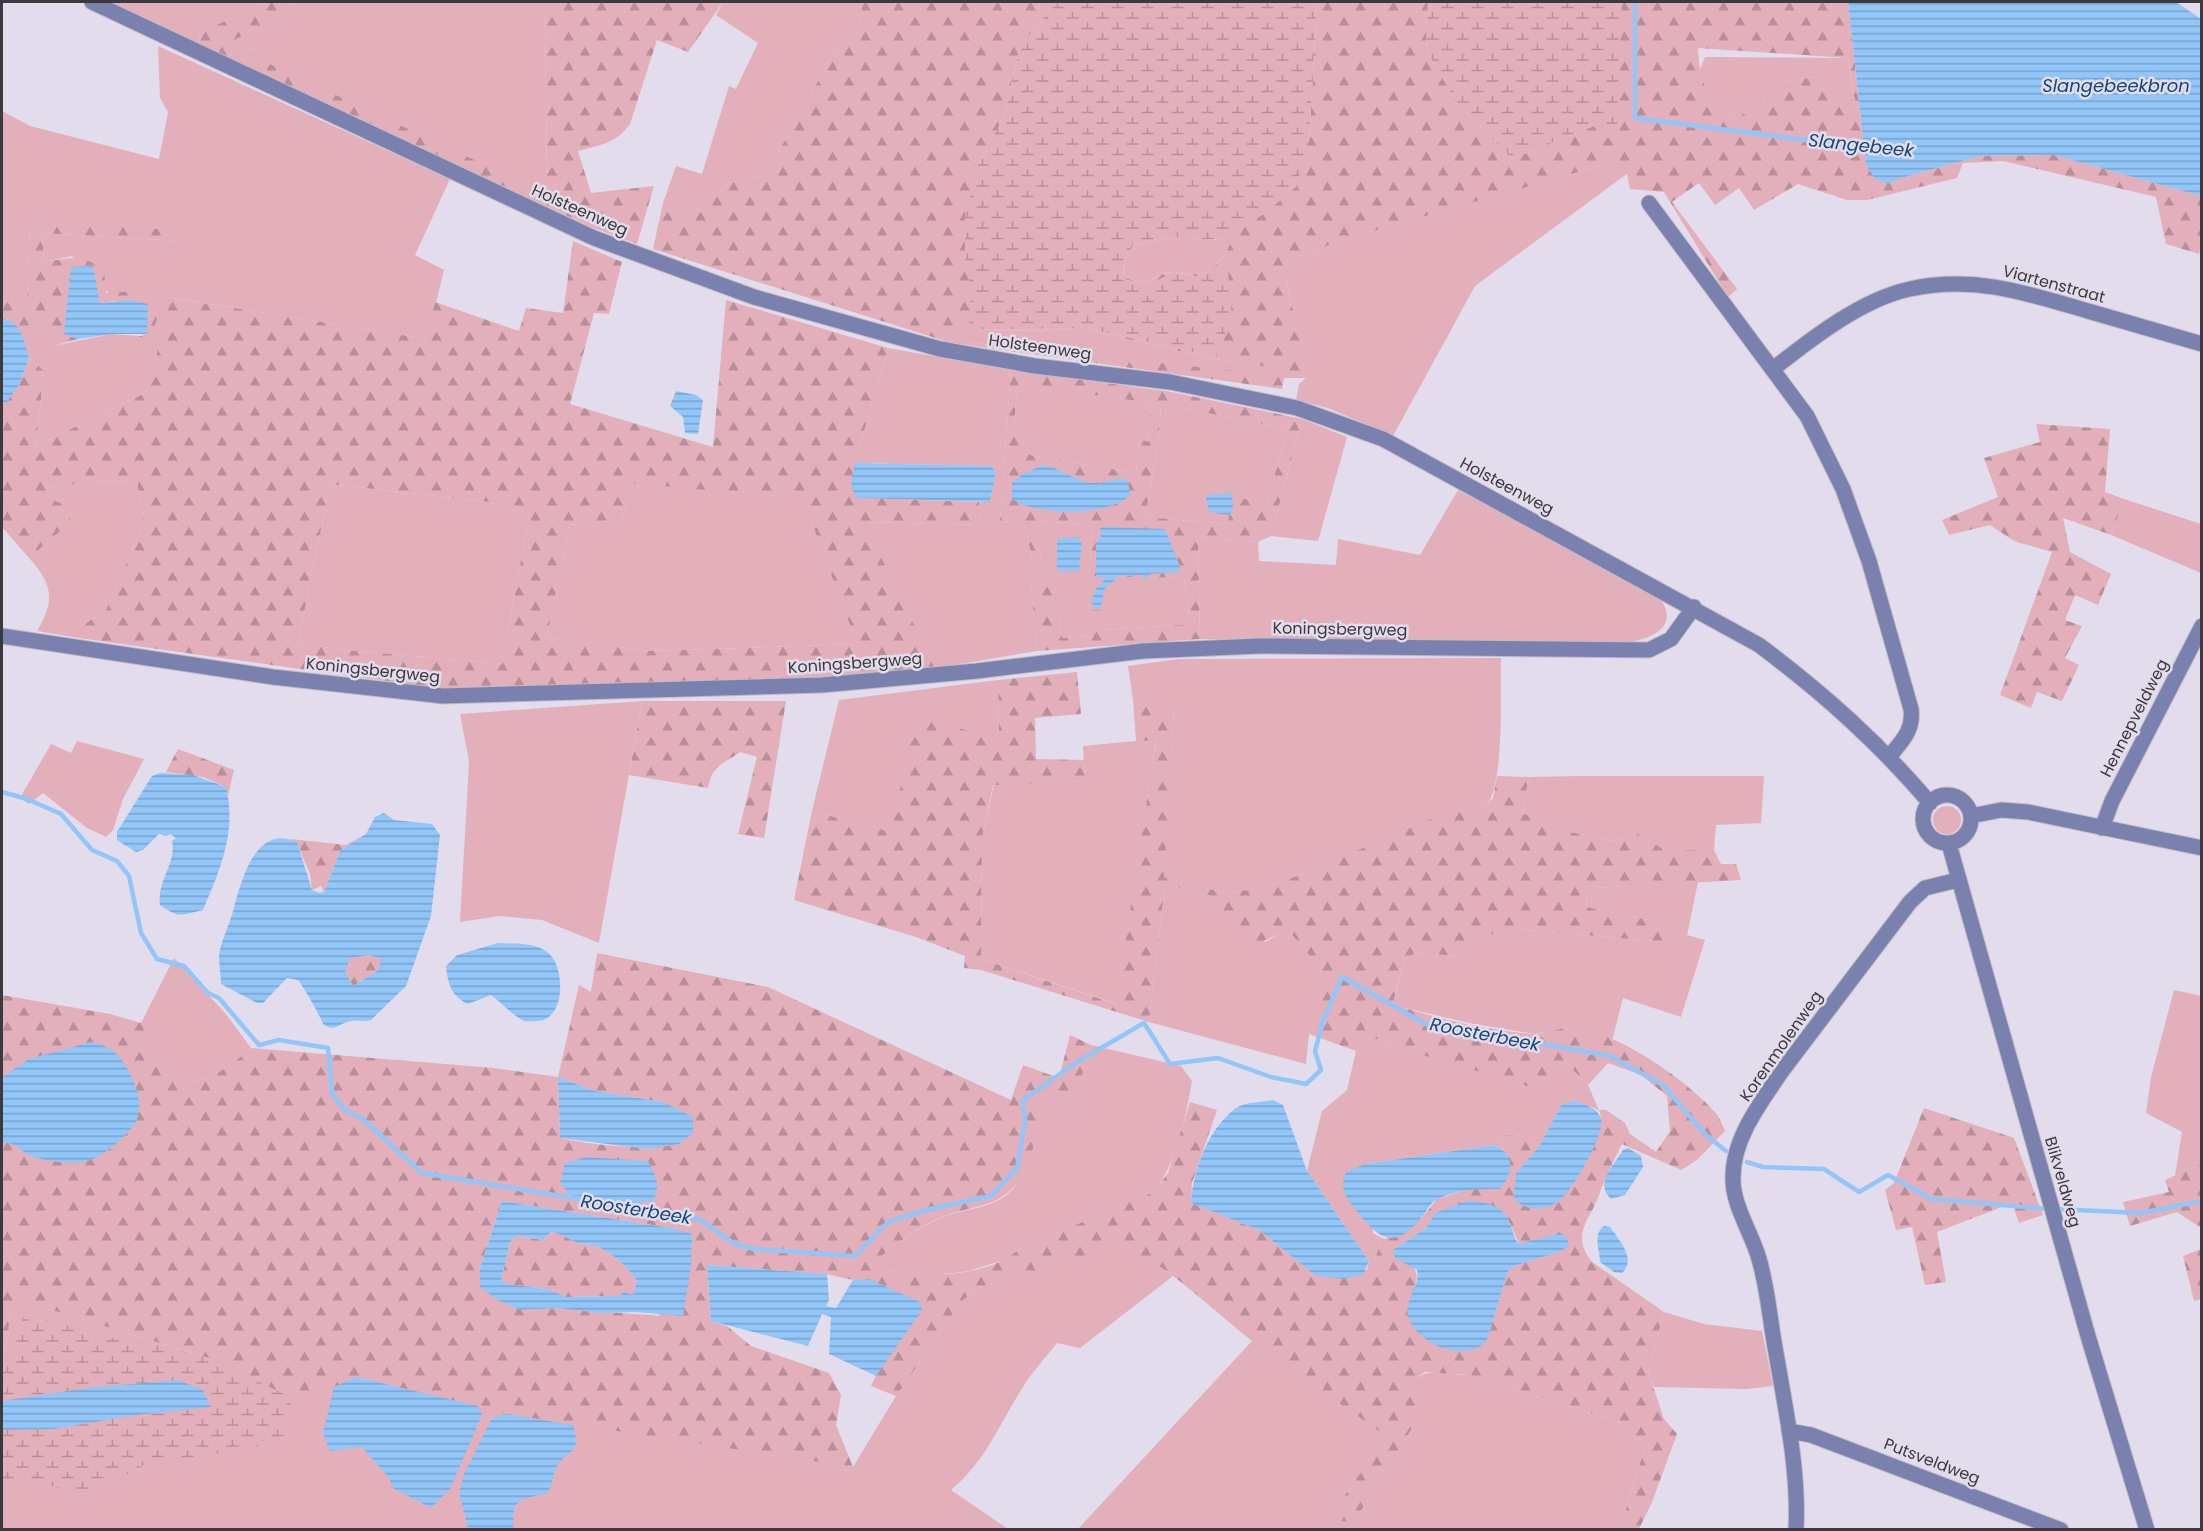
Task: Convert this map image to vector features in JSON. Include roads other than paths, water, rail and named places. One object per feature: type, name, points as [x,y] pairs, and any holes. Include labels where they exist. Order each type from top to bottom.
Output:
[{"type":"street","name":"Holsteenweg","points":[[92,2],[594,238],[754,297],[940,350],[1035,366],[1170,382],[1297,408],[1383,440],[1694,607],[1759,645],[1813,686],[1857,724],[1930,804]]},
{"type":"street","points":[[1649,203],[1807,416],[1844,489],[1869,561],[1912,717],[1907,735],[1889,757]]},
{"type":"street","name":"Viartenstraat","points":[[1773,369],[1812,339],[1858,310],[1909,289],[1966,284],[2006,287],[2202,344]]},
{"type":"street","name":"Koningsbergweg","points":[[2,636],[273,677],[455,695],[822,685],[976,671],[1143,651],[1260,646],[1649,650],[1671,639],[1694,607]]},
{"type":"street","name":"Hennepveldweg","points":[[2102,828],[2112,801],[2202,626]]},
{"type":"street","points":[[1952,796],[1965,803],[1971,816],[1968,832],[1963,838],[1949,844],[1936,840],[1924,829],[1923,815],[1937,797],[1952,796]]},
{"type":"street","points":[[1971,816],[2001,810],[2028,812],[2202,848]]},
{"type":"street","name":"Blikveldweg","points":[[1949,844],[2088,1336],[2147,1530]]},
{"type":"street","name":"Korenmolenweg","points":[[1796,1530],[1795,1473],[1789,1431],[1759,1259],[1737,1199],[1732,1178],[1736,1151],[1765,1096],[1782,1071],[1910,902],[1925,888],[1958,880]]},
{"type":"street","name":"Putsveldweg","points":[[1789,1431],[1811,1435],[2061,1530]]},
{"type":"water","name":"Slangebeekbron","points":[[1848,2],[2176,2],[2201,19],[2201,196],[2054,155],[1980,156],[1901,178],[1888,184],[1875,179],[1866,165]]},
{"type":"water","points":[[93,266],[100,303],[130,300],[148,304],[147,334],[112,334],[78,339],[64,334],[71,267]]},
{"type":"water","points":[[2,319],[14,323],[18,328],[29,358],[20,383],[7,402],[2,404]]},
{"type":"water","points":[[676,391],[696,395],[703,400],[698,434],[685,433],[683,417],[670,406]]},
{"type":"water","points":[[855,463],[991,466],[996,472],[990,502],[857,498],[852,486]]},
{"type":"water","points":[[1043,465],[1092,483],[1117,479],[1128,480],[1130,495],[1106,507],[1072,512],[1038,509],[1012,499],[1012,483],[1023,474]]},
{"type":"water","points":[[1232,493],[1233,507],[1230,515],[1209,512],[1206,499],[1208,495]]},
{"type":"water","points":[[1100,528],[1165,529],[1180,567],[1178,572],[1149,574],[1148,579],[1140,575],[1115,577],[1114,581],[1105,588],[1100,609],[1096,609],[1091,602],[1096,589],[1106,578],[1096,577],[1096,542],[1101,537]]},
{"type":"water","points":[[1078,537],[1082,545],[1079,571],[1060,571],[1057,568],[1057,539]]},
{"type":"water","points":[[160,773],[193,775],[226,787],[229,803],[228,835],[221,865],[203,910],[181,915],[160,905],[161,888],[172,857],[172,841],[176,838],[170,834],[166,836],[159,834],[143,850],[136,852],[117,840],[117,832],[152,776]]},
{"type":"water","points":[[384,813],[394,820],[432,824],[440,835],[431,916],[406,986],[371,1020],[351,1021],[331,1028],[323,1024],[298,980],[287,978],[263,1003],[257,1003],[221,984],[219,955],[221,945],[244,874],[259,849],[269,841],[282,838],[297,842],[312,890],[319,893],[324,892],[340,851],[366,834],[375,817]],"holes":[[[369,955],[382,959],[377,971],[353,986],[345,972],[350,958]]]},
{"type":"water","points":[[498,943],[536,947],[553,958],[560,979],[560,990],[554,1011],[547,1018],[538,1021],[524,1021],[491,995],[468,1004],[454,993],[449,984],[446,966],[457,955]]},
{"type":"water","points":[[91,1042],[104,1046],[122,1060],[138,1093],[138,1116],[124,1137],[99,1156],[84,1162],[52,1161],[39,1158],[14,1145],[2,1143],[2,1077],[29,1059]]},
{"type":"water","points":[[558,1077],[595,1091],[663,1102],[693,1117],[693,1133],[679,1144],[647,1149],[560,1138]]},
{"type":"water","points":[[1273,1100],[1283,1105],[1307,1171],[1369,1261],[1363,1275],[1344,1279],[1316,1276],[1259,1230],[1191,1203],[1199,1164],[1217,1127],[1239,1106]]},
{"type":"water","points":[[1576,1101],[1594,1110],[1601,1119],[1598,1136],[1587,1161],[1560,1200],[1542,1208],[1524,1206],[1514,1198],[1516,1173],[1540,1145],[1562,1104]]},
{"type":"water","points":[[1495,1145],[1506,1154],[1510,1165],[1508,1177],[1500,1189],[1467,1190],[1444,1196],[1432,1204],[1412,1228],[1394,1238],[1386,1237],[1371,1227],[1344,1192],[1343,1183],[1346,1172],[1365,1164]]},
{"type":"water","points":[[1628,1148],[1641,1156],[1643,1167],[1625,1195],[1611,1199],[1604,1187],[1607,1175],[1623,1150]]},
{"type":"water","points":[[586,1157],[648,1161],[656,1180],[657,1190],[653,1201],[629,1204],[570,1195],[560,1183],[565,1163]]},
{"type":"water","points":[[502,1201],[671,1228],[692,1234],[691,1266],[683,1316],[636,1312],[601,1313],[558,1308],[520,1310],[498,1300],[480,1287],[480,1268]],"holes":[[[551,1232],[577,1243],[599,1247],[618,1259],[637,1281],[633,1295],[623,1292],[620,1296],[567,1297],[547,1289],[508,1284],[501,1280],[510,1242],[517,1236],[543,1240]]]},
{"type":"water","points":[[1467,1201],[1485,1203],[1502,1211],[1519,1244],[1561,1233],[1568,1240],[1568,1246],[1561,1251],[1514,1266],[1508,1271],[1487,1340],[1467,1351],[1455,1351],[1431,1342],[1420,1335],[1412,1325],[1407,1309],[1417,1281],[1417,1270],[1395,1258],[1393,1250],[1426,1228],[1435,1213]]},
{"type":"water","points":[[1604,1226],[1610,1227],[1625,1250],[1628,1262],[1622,1273],[1614,1272],[1600,1262],[1597,1238]]},
{"type":"water","points":[[707,1265],[827,1274],[829,1300],[826,1306],[836,1308],[853,1280],[869,1279],[920,1302],[922,1310],[876,1376],[829,1354],[831,1317],[822,1314],[808,1346],[711,1321]]},
{"type":"water","points":[[356,1377],[478,1406],[482,1415],[450,1489],[431,1508],[393,1488],[389,1478],[362,1447],[330,1451],[323,1433],[334,1387]]},
{"type":"water","points":[[178,1380],[203,1390],[211,1407],[136,1415],[54,1429],[2,1430],[2,1401],[87,1388]]},
{"type":"water","points":[[506,1414],[573,1425],[576,1443],[571,1452],[559,1463],[547,1493],[522,1499],[514,1507],[513,1529],[468,1529],[459,1492],[464,1474],[492,1418]]},
{"type":"waterway","name":"Slangebeek","points":[[1635,2],[1635,118],[1868,148]]},
{"type":"waterway","name":"Roosterbeek","points":[[2,792],[27,799],[61,814],[92,850],[117,861],[129,876],[141,933],[157,959],[184,966],[208,993],[219,998],[259,1045],[279,1040],[328,1048],[332,1094],[345,1110],[363,1119],[422,1173],[699,1219],[735,1244],[754,1249],[855,1256],[888,1222],[930,1209],[991,1196],[1017,1168],[1025,1121],[1023,1100],[1077,1062],[1144,1023],[1170,1064],[1218,1058],[1271,1077],[1306,1084],[1321,1070],[1315,1051],[1323,1021],[1342,977],[1431,1027],[1486,1034],[1610,1056],[1663,1085],[1705,1134],[1726,1151]]},
{"type":"waterway","name":"Roosterbeek","points":[[1747,1162],[1763,1167],[1824,1169],[1859,1192],[1888,1175],[1932,1199],[2049,1209]]},
{"type":"waterway","name":"Roosterbeek","points":[[2054,1209],[2141,1213],[2202,1201]]}]
